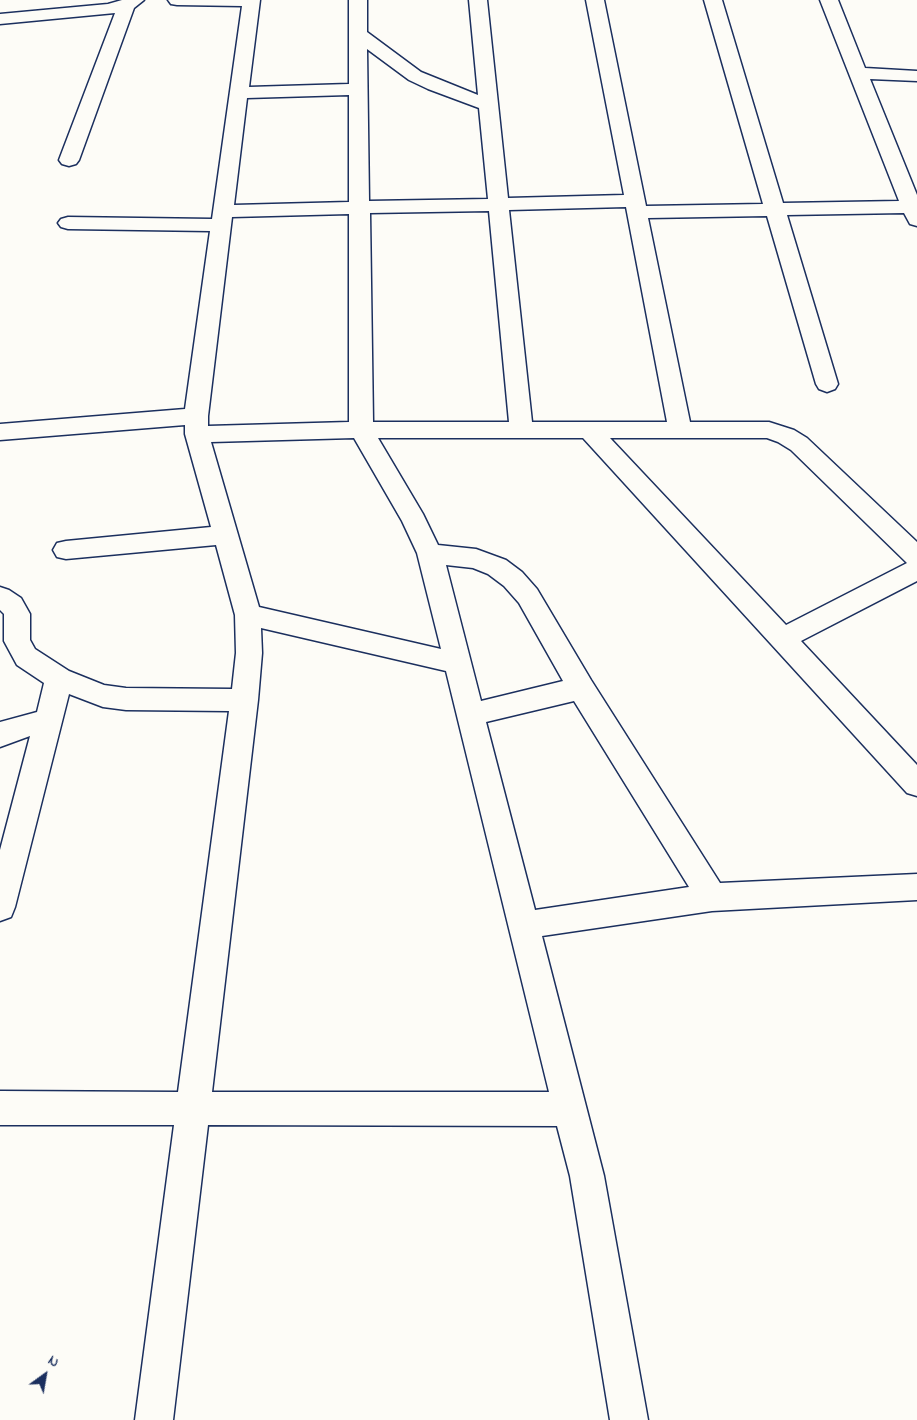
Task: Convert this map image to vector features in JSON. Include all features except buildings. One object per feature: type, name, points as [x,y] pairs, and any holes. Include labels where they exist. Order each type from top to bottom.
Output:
[{"type":"street","points":[[154,1420],[249,653],[248,615],[196,425],[251,0],[177,0]]},
{"type":"street","points":[[358,0],[360,35],[362,430],[414,520],[430,553],[572,1109],[587,1176],[630,1420]]},
{"type":"street","points":[[478,0],[521,430]]},
{"type":"street","points":[[595,0],[680,429]]},
{"type":"street","points":[[713,0],[827,384]]},
{"type":"street","points":[[68,223],[223,218],[361,207],[498,204],[915,212],[829,0]]},
{"type":"street","points":[[0,19],[108,9],[130,2]]},
{"type":"street","points":[[69,160],[130,2]]},
{"type":"street","points":[[360,35],[414,76],[488,104]]},
{"type":"street","points":[[860,73],[917,76]]},
{"type":"street","points":[[239,93],[360,89]]},
{"type":"street","points":[[0,432],[196,425],[362,430],[769,430],[786,436],[799,444],[917,557]]},
{"type":"street","points":[[589,430],[917,784]]},
{"type":"street","points":[[66,550],[226,535]]},
{"type":"street","points":[[430,553],[476,559],[497,567],[528,596],[581,688],[712,897]]},
{"type":"street","points":[[782,639],[917,569]]},
{"type":"street","points":[[0,597],[12,605],[17,614],[17,642],[26,657],[60,679],[103,696],[126,699],[244,700]]},
{"type":"street","points":[[248,615],[457,663]]},
{"type":"street","points":[[0,907],[60,679]]},
{"type":"street","points":[[470,715],[581,688]]},
{"type":"street","points":[[0,735],[9,730],[49,720]]},
{"type":"street","points":[[525,926],[712,897],[917,887]]},
{"type":"street","points":[[0,1108],[572,1109]]}]
